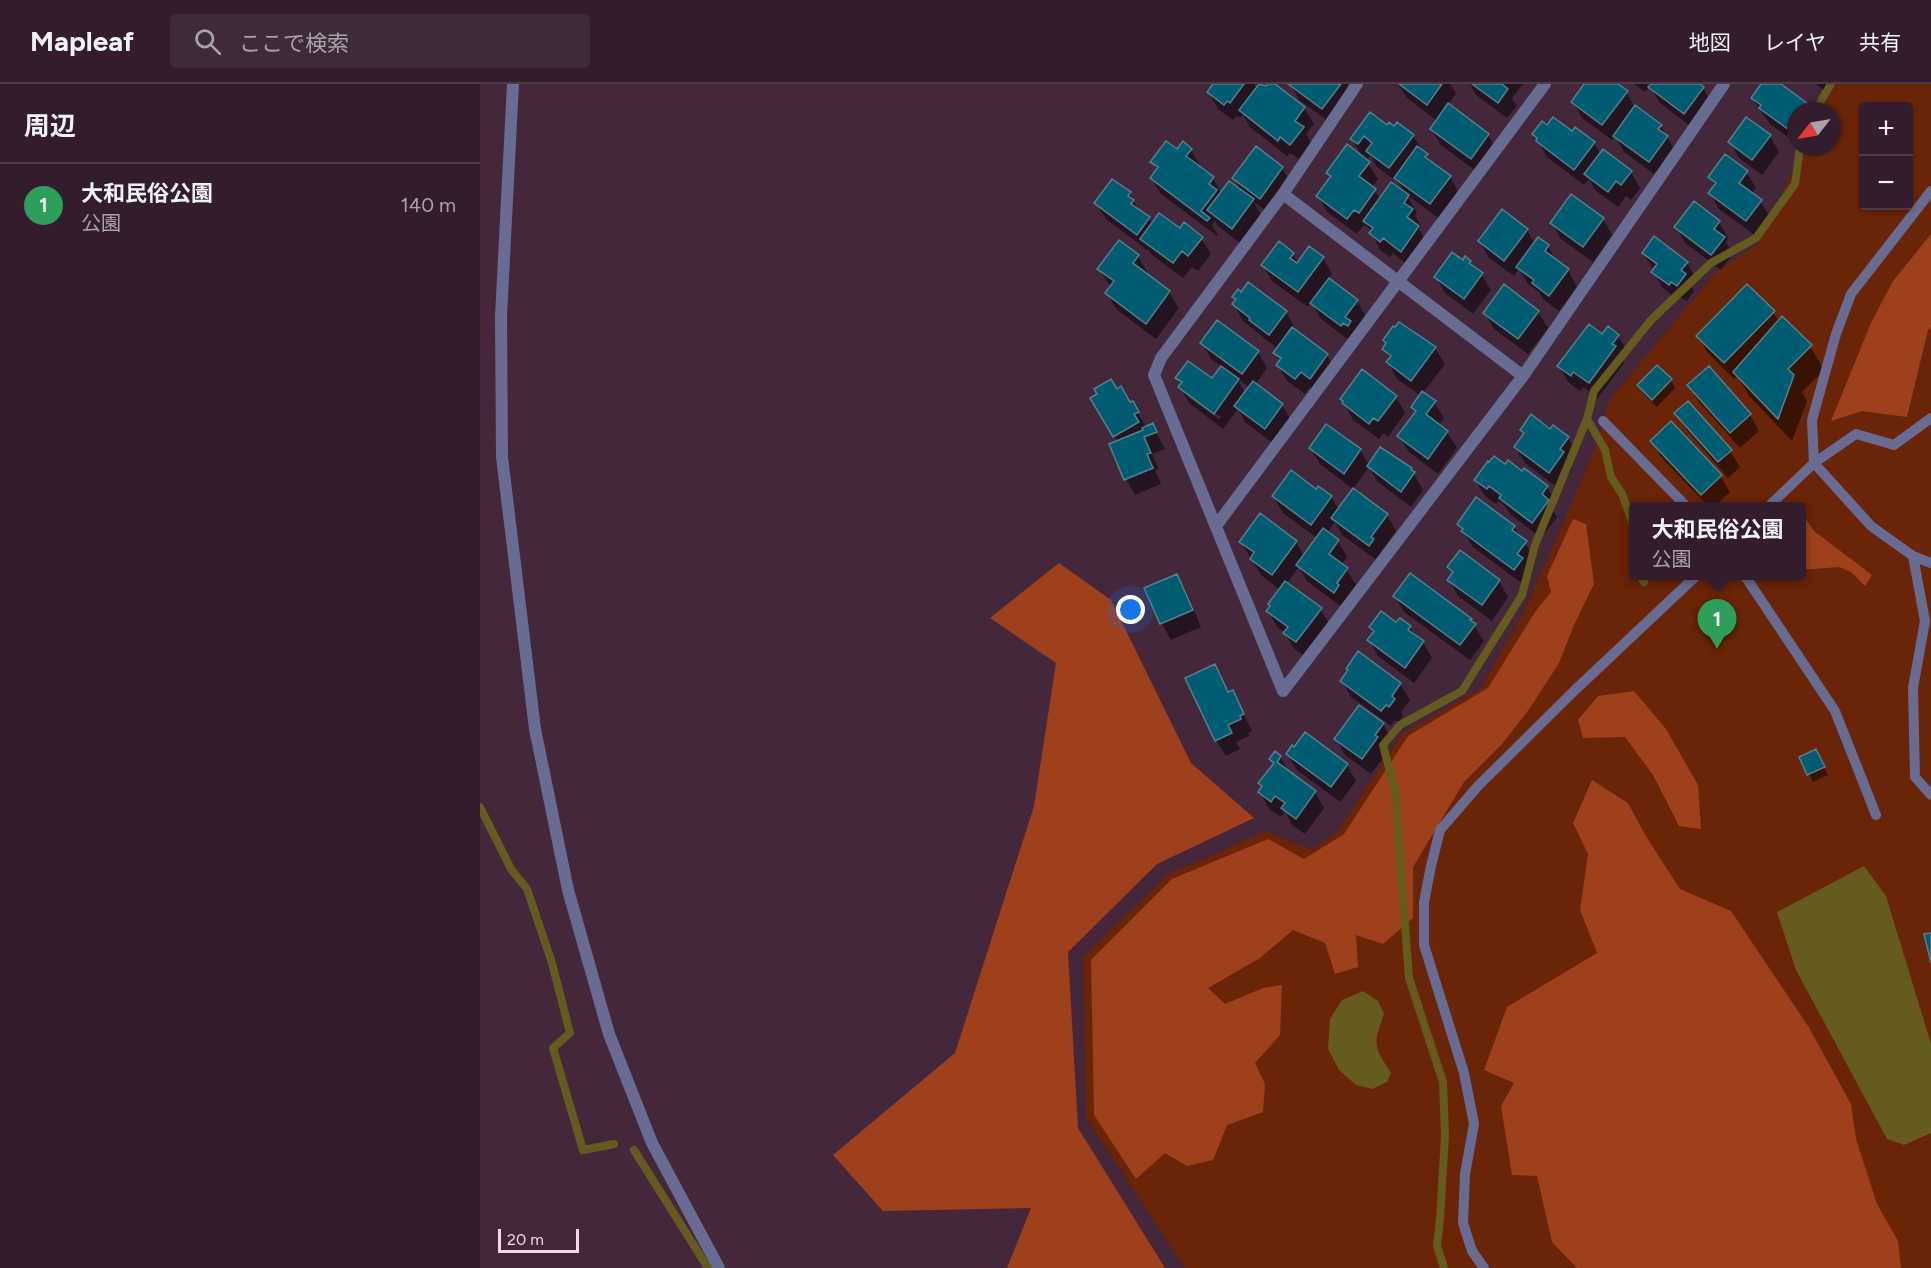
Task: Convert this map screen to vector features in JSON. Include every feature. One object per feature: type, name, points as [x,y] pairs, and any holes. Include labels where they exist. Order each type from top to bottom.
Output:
[{"type":"street","points":[[513,84],[501,316],[502,457],[535,729],[568,890],[609,1034],[652,1143],[719,1268]]},
{"type":"street","points":[[1357,84],[1283,194],[1161,358],[1154,375],[1283,691],[1523,376],[1724,84]]},
{"type":"street","points":[[1216,526],[1545,84]]},
{"type":"street","points":[[1283,194],[1523,376]]},
{"type":"lane","points":[[1931,191],[1851,294],[1836,334],[1812,420],[1814,463],[1871,526],[1913,556],[1931,563]]},
{"type":"lane","points":[[1774,502],[1814,463],[1856,434],[1894,445],[1931,418]]},
{"type":"lane","points":[[1603,422],[1681,502]]},
{"type":"lane","points":[[1913,556],[1925,621],[1913,688],[1915,777],[1931,795]]},
{"type":"lane","points":[[1484,1268],[1472,1251],[1464,1223],[1465,1174],[1474,1124],[1464,1073],[1424,945],[1424,902],[1440,830],[1478,786],[1574,690],[1692,580]]},
{"type":"lane","points":[[1748,580],[1835,711],[1876,815]]},
{"type":"shaded area","points":[[1836,84],[1931,84],[1931,1268],[1185,1268],[1086,1118],[1083,958],[1167,875],[1266,831],[1311,850],[1337,832],[1403,733],[1480,689],[1525,610],[1595,449],[1610,399],[1716,272],[1757,245],[1800,156],[1841,156],[1841,102],[1827,102]]},
{"type":"shaded area","points":[[1931,234],[1931,327],[1928,330],[1907,417],[1862,411],[1831,421],[1871,323],[1893,281]]},
{"type":"shaded area","points":[[1573,519],[1586,524],[1594,584],[1559,663],[1530,708],[1502,744],[1464,782],[1413,867],[1413,918],[1383,944],[1356,935],[1358,967],[1335,974],[1325,943],[1293,930],[1260,958],[1208,988],[1225,1004],[1263,988],[1282,985],[1280,1035],[1255,1063],[1265,1084],[1263,1112],[1227,1125],[1213,1160],[1187,1166],[1165,1153],[1136,1179],[1094,1115],[1091,960],[1172,879],[1268,839],[1304,859],[1344,834],[1408,736],[1488,688],[1535,612],[1551,592],[1547,576]]},
{"type":"shaded area","points":[[1806,519],[1814,531],[1872,575],[1865,586],[1851,572],[1839,567],[1806,570]]},
{"type":"shaded area","points":[[1059,563],[1111,600],[1191,763],[1254,818],[1157,864],[1068,952],[1078,1128],[1165,1268],[1007,1268],[1031,1208],[883,1211],[833,1155],[955,1053],[1034,806],[1056,663],[990,618]]},
{"type":"shaded area","points":[[1634,691],[1666,729],[1698,785],[1701,829],[1679,826],[1653,775],[1625,737],[1583,738],[1578,720],[1598,696]]},
{"type":"shaded area","points":[[1592,780],[1628,803],[1647,838],[1680,889],[1731,911],[1808,1026],[1851,1104],[1856,1139],[1877,1204],[1898,1241],[1901,1268],[1577,1268],[1552,1242],[1537,1176],[1512,1175],[1501,1106],[1514,1083],[1484,1070],[1507,1007],[1597,953],[1580,910],[1588,854],[1573,823]]},
{"type":"shaded area","points":[[1864,866],[1886,896],[1931,1044],[1931,1133],[1904,1145],[1887,1139],[1796,970],[1777,912]]},
{"type":"shaded area","points":[[1363,991],[1378,1001],[1384,1014],[1378,1032],[1377,1045],[1391,1073],[1387,1082],[1372,1089],[1356,1085],[1339,1070],[1328,1049],[1330,1019],[1342,1000]]},
{"type":"building","points":[[1213,84],[1244,84],[1230,103],[1227,101],[1224,105],[1207,92]]},
{"type":"building","points":[[1259,84],[1266,86],[1275,84],[1305,107],[1295,121],[1304,127],[1290,145],[1280,137],[1278,141],[1239,110]]},
{"type":"building","points":[[1288,84],[1341,84],[1322,109]]},
{"type":"building","points":[[1399,84],[1442,84],[1427,105]]},
{"type":"building","points":[[1472,84],[1502,84],[1508,89],[1498,103]]},
{"type":"building","points":[[1584,84],[1618,84],[1628,91],[1602,125],[1571,102]]},
{"type":"building","points":[[1651,84],[1700,84],[1704,87],[1684,114],[1648,87]]},
{"type":"building","points":[[1761,84],[1781,84],[1805,102],[1787,102],[1787,129],[1759,108],[1761,105],[1751,98]]},
{"type":"building","points":[[1448,103],[1489,134],[1471,159],[1430,129]]},
{"type":"building","points":[[1635,105],[1662,125],[1658,129],[1668,136],[1649,162],[1613,136]]},
{"type":"building","points":[[1370,112],[1387,125],[1389,122],[1394,126],[1397,122],[1414,135],[1389,168],[1366,151],[1372,143],[1364,136],[1358,144],[1350,139]]},
{"type":"building","points":[[1553,117],[1572,131],[1575,127],[1595,142],[1574,170],[1536,141],[1537,138],[1532,134],[1542,121],[1547,125]]},
{"type":"building","points":[[1746,117],[1771,135],[1752,160],[1728,142]]},
{"type":"building","points":[[1166,141],[1177,149],[1183,141],[1192,149],[1186,156],[1214,177],[1209,184],[1217,190],[1201,211],[1210,218],[1207,221],[1150,178],[1158,167],[1150,162]]},
{"type":"building","points":[[1347,144],[1370,162],[1359,176],[1376,189],[1359,213],[1354,210],[1347,219],[1316,196],[1331,176],[1326,173]]},
{"type":"building","points":[[1256,146],[1283,167],[1260,199],[1232,178]]},
{"type":"building","points":[[1417,146],[1428,154],[1425,157],[1451,176],[1430,204],[1394,178]]},
{"type":"building","points":[[1603,149],[1632,171],[1621,185],[1616,181],[1608,192],[1584,174]]},
{"type":"building","points":[[1725,154],[1748,171],[1739,183],[1762,200],[1746,221],[1708,193],[1716,183],[1708,177]]},
{"type":"building","points":[[1112,179],[1131,192],[1128,196],[1134,200],[1131,204],[1150,217],[1137,235],[1094,203]]},
{"type":"building","points":[[1229,181],[1254,199],[1232,229],[1207,210]]},
{"type":"building","points":[[1391,182],[1409,195],[1404,203],[1413,209],[1407,217],[1419,226],[1401,252],[1383,238],[1380,242],[1369,233],[1373,228],[1363,221]]},
{"type":"building","points":[[1571,194],[1604,218],[1583,247],[1550,223]]},
{"type":"building","points":[[1694,201],[1720,221],[1714,229],[1725,237],[1711,255],[1674,227]]},
{"type":"building","points":[[1502,209],[1528,229],[1504,261],[1478,241]]},
{"type":"building","points":[[1159,213],[1180,228],[1184,222],[1203,237],[1188,256],[1182,251],[1173,263],[1140,239]]},
{"type":"building","points":[[1654,236],[1688,262],[1681,270],[1686,274],[1677,286],[1671,282],[1669,285],[1651,272],[1657,264],[1642,253]]},
{"type":"building","points":[[1538,237],[1549,245],[1545,251],[1569,269],[1549,296],[1532,283],[1534,280],[1516,267]]},
{"type":"building","points":[[1119,240],[1139,255],[1133,263],[1170,291],[1146,324],[1105,293],[1114,281],[1097,269]]},
{"type":"building","points":[[1279,241],[1294,253],[1290,258],[1297,263],[1309,246],[1324,257],[1298,292],[1261,265]]},
{"type":"building","points":[[1452,252],[1463,260],[1465,256],[1471,261],[1469,263],[1483,273],[1464,299],[1434,277]]},
{"type":"building","points":[[1329,278],[1358,300],[1345,317],[1351,321],[1348,326],[1343,323],[1341,326],[1310,303]]},
{"type":"building","points":[[1248,282],[1287,311],[1269,335],[1232,304],[1236,299],[1232,297],[1238,289],[1241,292]]},
{"type":"building","points":[[1504,284],[1539,311],[1518,339],[1483,313]]},
{"type":"building","points":[[1747,284],[1775,311],[1724,363],[1696,336]]},
{"type":"building","points":[[1782,316],[1812,345],[1788,369],[1794,375],[1778,419],[1733,372]]},
{"type":"building","points":[[1217,320],[1259,351],[1242,374],[1200,343]]},
{"type":"building","points":[[1399,322],[1436,347],[1411,381],[1386,362],[1391,356],[1382,349],[1386,343],[1383,340],[1393,326],[1395,327]]},
{"type":"building","points":[[1589,324],[1602,334],[1608,326],[1619,335],[1612,344],[1616,346],[1589,383],[1573,372],[1571,376],[1557,366]]},
{"type":"building","points":[[1292,327],[1328,354],[1310,379],[1301,372],[1295,379],[1276,365],[1281,358],[1273,353]]},
{"type":"building","points":[[1188,361],[1212,378],[1221,366],[1239,379],[1214,414],[1178,387],[1182,382],[1175,378]]},
{"type":"building","points":[[1657,365],[1672,379],[1652,400],[1637,385]]},
{"type":"building","points":[[1709,366],[1751,414],[1730,433],[1687,385]]},
{"type":"building","points":[[1362,369],[1397,396],[1378,421],[1373,418],[1369,424],[1340,399]]},
{"type":"building","points":[[1111,379],[1117,389],[1121,386],[1139,412],[1134,414],[1139,422],[1113,437],[1090,398],[1097,394],[1094,389]]},
{"type":"building","points":[[1253,381],[1283,404],[1265,429],[1234,406]]},
{"type":"building","points":[[1422,391],[1436,401],[1426,414],[1448,431],[1428,459],[1397,436],[1416,411],[1411,407]]},
{"type":"building","points":[[1688,401],[1732,450],[1718,462],[1674,413]]},
{"type":"building","points":[[1531,414],[1550,429],[1553,425],[1569,437],[1560,449],[1564,452],[1549,473],[1514,447],[1524,433],[1520,430]]},
{"type":"building","points":[[1671,421],[1722,475],[1701,495],[1650,441]]},
{"type":"building","points":[[1153,423],[1157,432],[1144,437],[1151,453],[1147,454],[1153,468],[1124,480],[1109,444],[1143,430],[1142,428]]},
{"type":"building","points":[[1326,424],[1361,449],[1344,474],[1309,448]]},
{"type":"building","points":[[1380,447],[1415,472],[1401,492],[1367,466]]},
{"type":"building","points":[[1494,456],[1505,464],[1508,460],[1522,471],[1524,468],[1548,486],[1542,494],[1549,500],[1532,523],[1499,498],[1501,495],[1489,486],[1487,489],[1474,480]]},
{"type":"building","points":[[1291,470],[1316,489],[1318,486],[1332,496],[1311,525],[1272,496]]},
{"type":"building","points":[[1353,488],[1388,514],[1371,537],[1374,539],[1369,546],[1331,518]]},
{"type":"building","points":[[1476,497],[1515,526],[1512,530],[1527,541],[1517,554],[1523,558],[1514,570],[1461,531],[1463,529],[1457,524]]},
{"type":"building","points":[[1260,513],[1297,541],[1272,575],[1250,559],[1254,552],[1239,542]]},
{"type":"building","points":[[1323,528],[1339,540],[1329,554],[1348,568],[1337,583],[1339,585],[1334,593],[1296,565]]},
{"type":"building","points":[[1460,550],[1500,580],[1482,605],[1447,580],[1453,572],[1447,567]]},
{"type":"building","points":[[1410,573],[1476,624],[1460,645],[1393,596]]},
{"type":"building","points":[[1177,574],[1193,610],[1160,624],[1144,588]]},
{"type":"building","points":[[1285,581],[1322,608],[1296,642],[1283,633],[1288,627],[1266,611],[1270,606],[1268,604]]},
{"type":"building","points":[[1381,611],[1396,622],[1400,618],[1411,626],[1408,630],[1424,641],[1405,668],[1367,640],[1374,631],[1369,627]]},
{"type":"building","points":[[1358,651],[1401,683],[1392,696],[1395,699],[1389,707],[1386,705],[1381,711],[1340,681]]},
{"type":"building","points":[[1215,664],[1228,692],[1233,690],[1244,714],[1240,716],[1241,719],[1228,725],[1232,733],[1215,741],[1185,678]]},
{"type":"building","points":[[1359,705],[1384,723],[1375,735],[1378,737],[1362,759],[1334,739]]},
{"type":"building","points":[[1305,732],[1348,764],[1331,787],[1286,754]]},
{"type":"building","points":[[1816,749],[1825,767],[1807,775],[1799,757]]},
{"type":"building","points":[[1275,751],[1281,756],[1277,762],[1316,791],[1296,819],[1281,808],[1285,803],[1275,796],[1271,802],[1258,792],[1262,786],[1258,783],[1274,763],[1269,759]]},
{"type":"building","points":[[1931,933],[1931,963],[1924,934]]},
{"type":"waterway","points":[[1820,102],[1831,84]]},
{"type":"waterway","points":[[1444,1268],[1437,1246],[1445,1136],[1443,1082],[1409,978],[1395,791],[1383,745],[1400,725],[1462,691],[1522,595],[1535,545],[1587,419],[1594,391],[1651,320],[1711,263],[1756,238],[1795,184],[1799,156]]},
{"type":"waterway","points":[[1587,419],[1605,450],[1611,477],[1622,494],[1629,513]]},
{"type":"waterway","points":[[480,807],[511,869],[527,889],[552,963],[570,1033],[553,1048],[583,1150],[614,1144]]},
{"type":"waterway","points":[[634,1150],[708,1268]]},
{"type":"place","name":"大和民俗公園","points":[[1717,649]]}]
